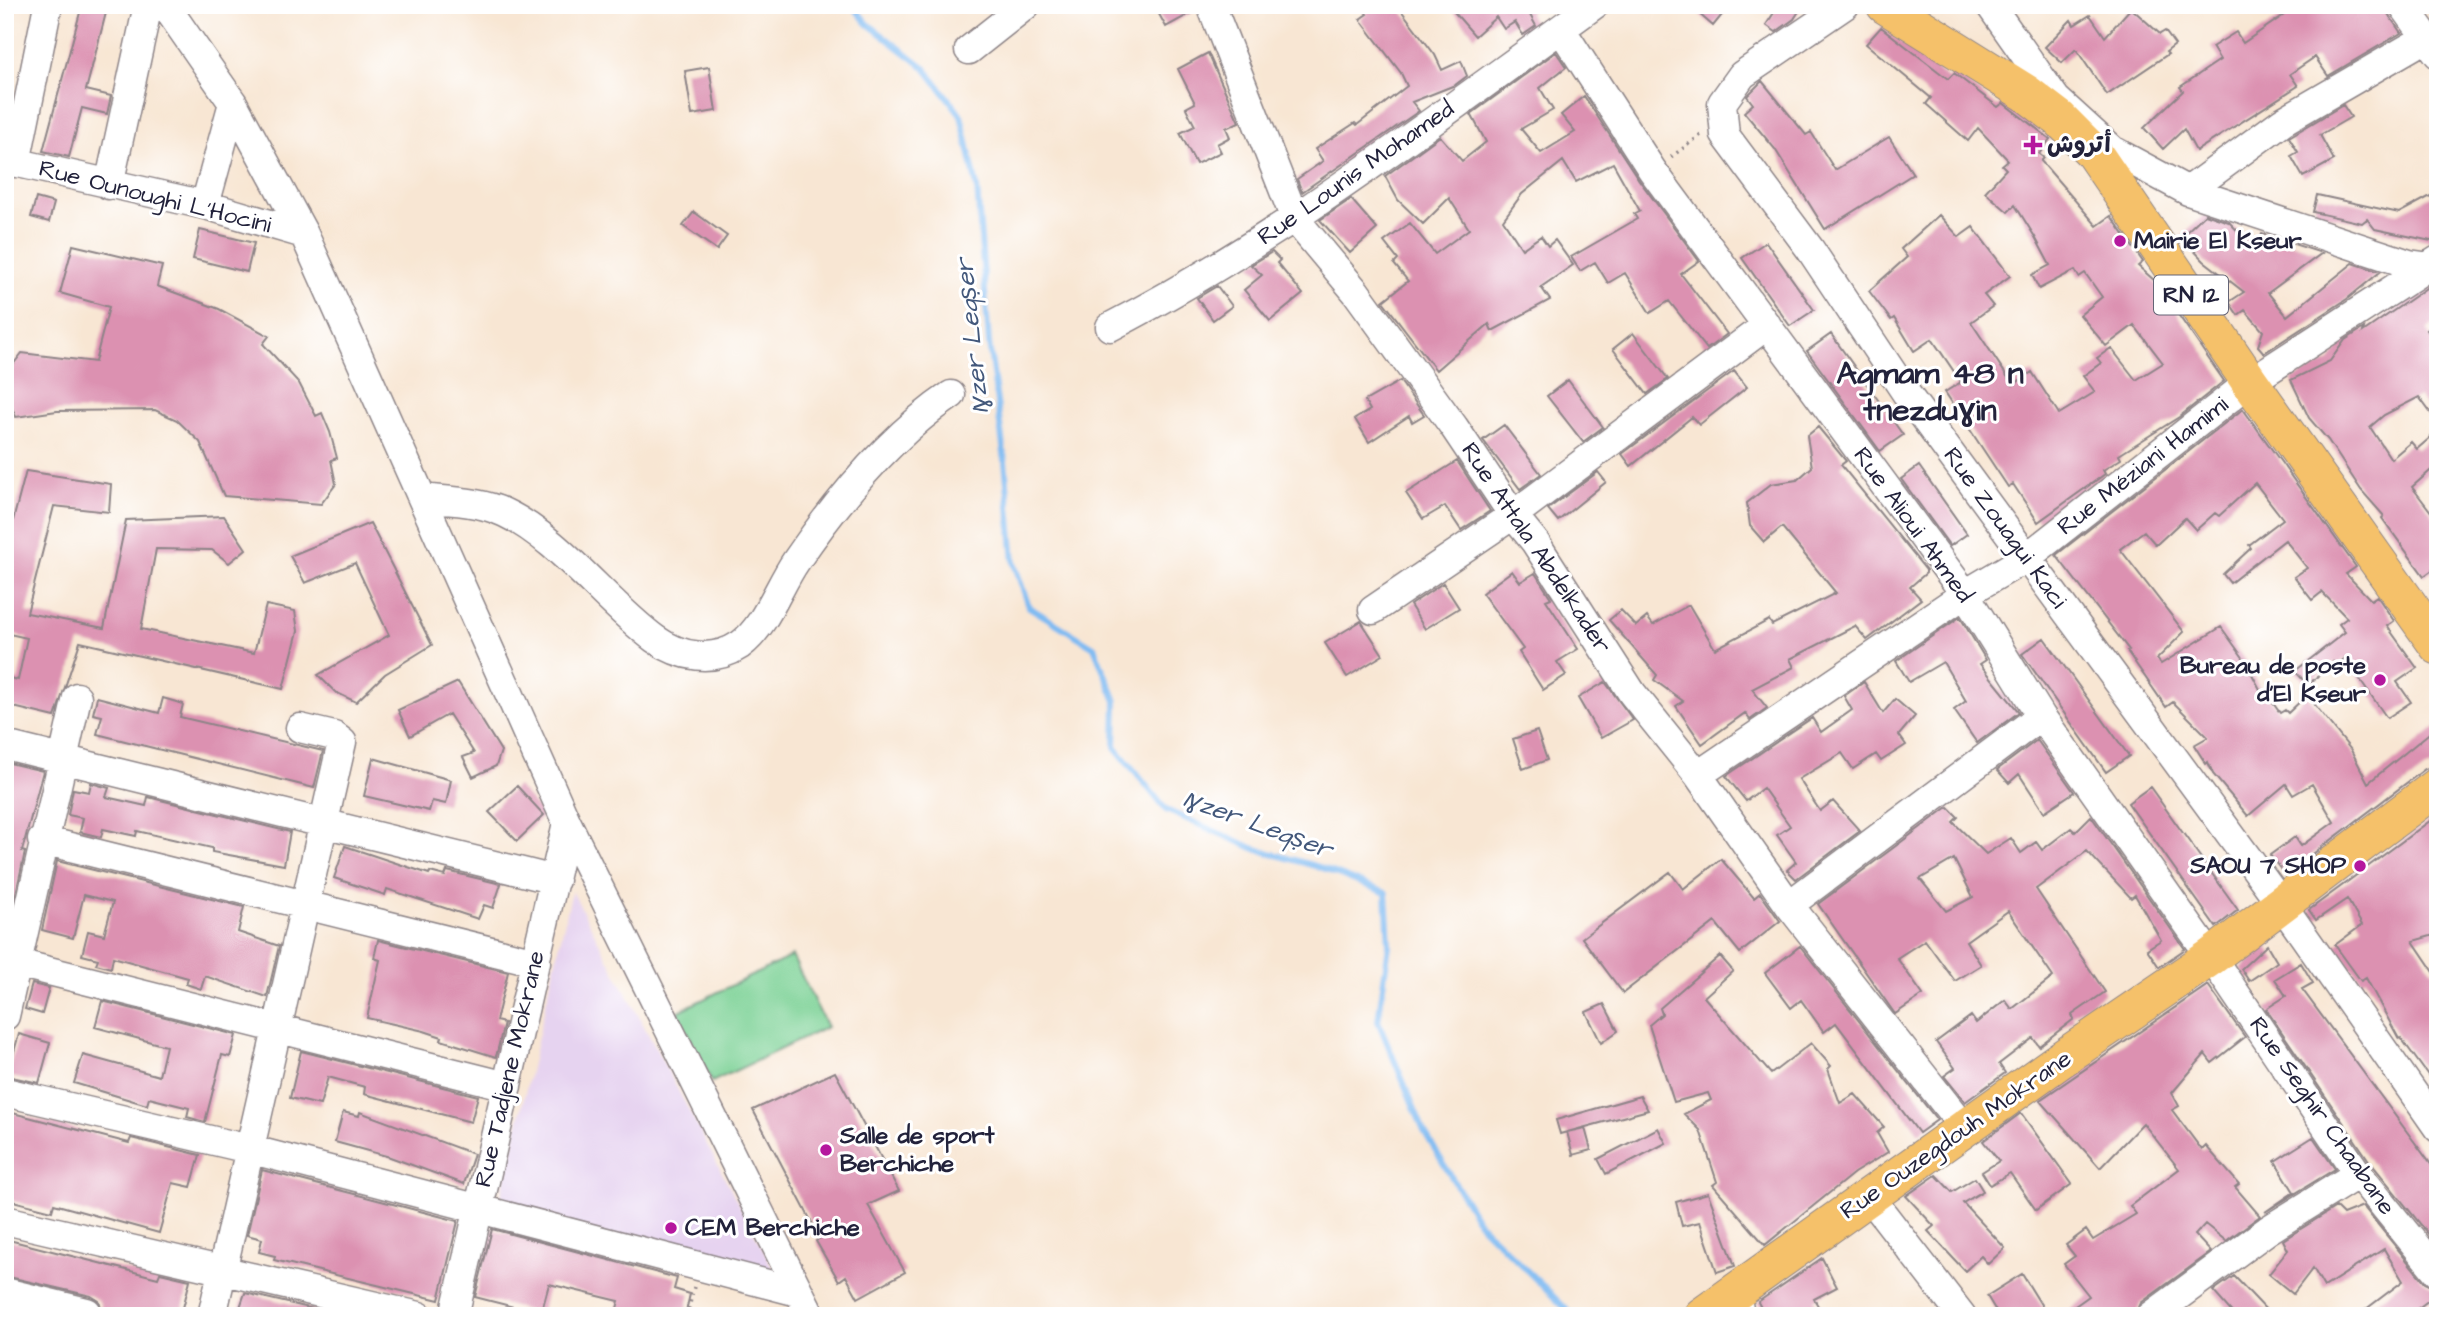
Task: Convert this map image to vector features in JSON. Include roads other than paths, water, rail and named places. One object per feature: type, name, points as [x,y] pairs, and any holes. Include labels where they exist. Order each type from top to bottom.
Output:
[{"type":"main road","name":"RN 12","points":[[1885,5],[2026,93],[2060,119],[2093,152],[2250,382],[2438,646]]},
{"type":"main road","name":"Rue Ouzegdouh Mokrane","points":[[1702,1316],[1738,1304],[1869,1196],[2211,957],[2280,902],[2438,786]]},
{"type":"street","points":[[10,162],[48,5]]},
{"type":"street","points":[[969,50],[1026,5]]},
{"type":"street","name":"Rue Attala Abdelkader","points":[[1211,5],[1295,219],[1356,292],[1535,542],[1632,693],[1698,775],[1788,905],[1965,1129]]},
{"type":"street","name":"Rue Lounis Mohamed","points":[[1110,327],[1295,219],[1594,5]]},
{"type":"street","name":"Rue Alioui Ahmed","points":[[1594,5],[1561,29],[1652,170],[1965,594],[2041,716],[2211,957]]},
{"type":"street","name":"Rue Zouagui Kaci","points":[[1845,5],[1742,75],[1722,103],[1725,135],[1810,249],[1909,396],[2026,558],[2280,902],[2438,1129]]},
{"type":"street","points":[[1990,5],[2056,99],[2112,150],[2188,191],[2409,264],[2435,265]]},
{"type":"street","points":[[2188,191],[2283,121],[2432,46],[2403,5]]},
{"type":"street","points":[[109,185],[139,45],[161,8],[233,103],[304,234],[568,823],[805,1304]]},
{"type":"street","points":[[205,205],[233,103]]},
{"type":"street","name":"Rue Ounoughi L'Hocini","points":[[10,162],[205,205],[304,234]]},
{"type":"street","name":"Rue Méziani Hamimi","points":[[1698,775],[1965,594],[2026,558],[2250,382],[2435,265]]},
{"type":"street","points":[[1373,610],[1513,514],[1767,325]]},
{"type":"street","points":[[422,498],[473,504],[503,512],[528,526],[622,613],[663,644],[681,653],[701,657],[721,654],[739,645],[754,632],[805,548],[901,433],[951,396]]},
{"type":"street","points":[[5,1016],[11,962],[76,697]]},
{"type":"street","points":[[1788,905],[2041,716]]},
{"type":"street","points":[[212,1316],[342,742],[334,736],[300,728]]},
{"type":"street","points":[[5,745],[555,880]]},
{"type":"street","name":"Rue Tadjene Mokrane","points":[[454,1316],[568,823]]},
{"type":"street","points":[[42,840],[536,962]]},
{"type":"street","name":"Rue Seghir Chaabane","points":[[2211,957],[2358,1174],[2438,1273]]},
{"type":"street","points":[[11,962],[507,1086]]},
{"type":"street","points":[[5,1091],[249,1149],[699,1268],[805,1304]]},
{"type":"street","points":[[2151,1316],[2268,1230],[2358,1174]]},
{"type":"street","points":[[1869,1196],[1962,1316]]},
{"type":"street","points":[[5,1220],[419,1316]]},
{"type":"street","points":[[5,1292],[87,1312],[86,1316]]},
{"type":"waterway","name":"Iɣzer Leqṣer","points":[[852,5],[868,24],[924,67],[961,115],[977,187],[989,343],[1005,461],[1014,563],[1029,607],[1094,647],[1116,701],[1115,747],[1166,810],[1253,848],[1322,868],[1386,893],[1389,945],[1378,1021],[1424,1131],[1479,1223],[1573,1316]]},
{"type":"place","name":"أتروش","points":[[2033,145]]},
{"type":"place","name":"Mairie El Kseur","points":[[2120,241]]},
{"type":"place","name":"Bureau de poste d'El Kseur","points":[[2380,680]]},
{"type":"place","name":"SAOU 7 SHOP","points":[[2360,866]]},
{"type":"place","name":"Salle de sport Berchiche","points":[[826,1150]]},
{"type":"place","name":"CEM Berchiche","points":[[671,1228]]},
{"type":"district","name":"Agmam 48 n tnezduɣin","points":[[1930,392]]}]
